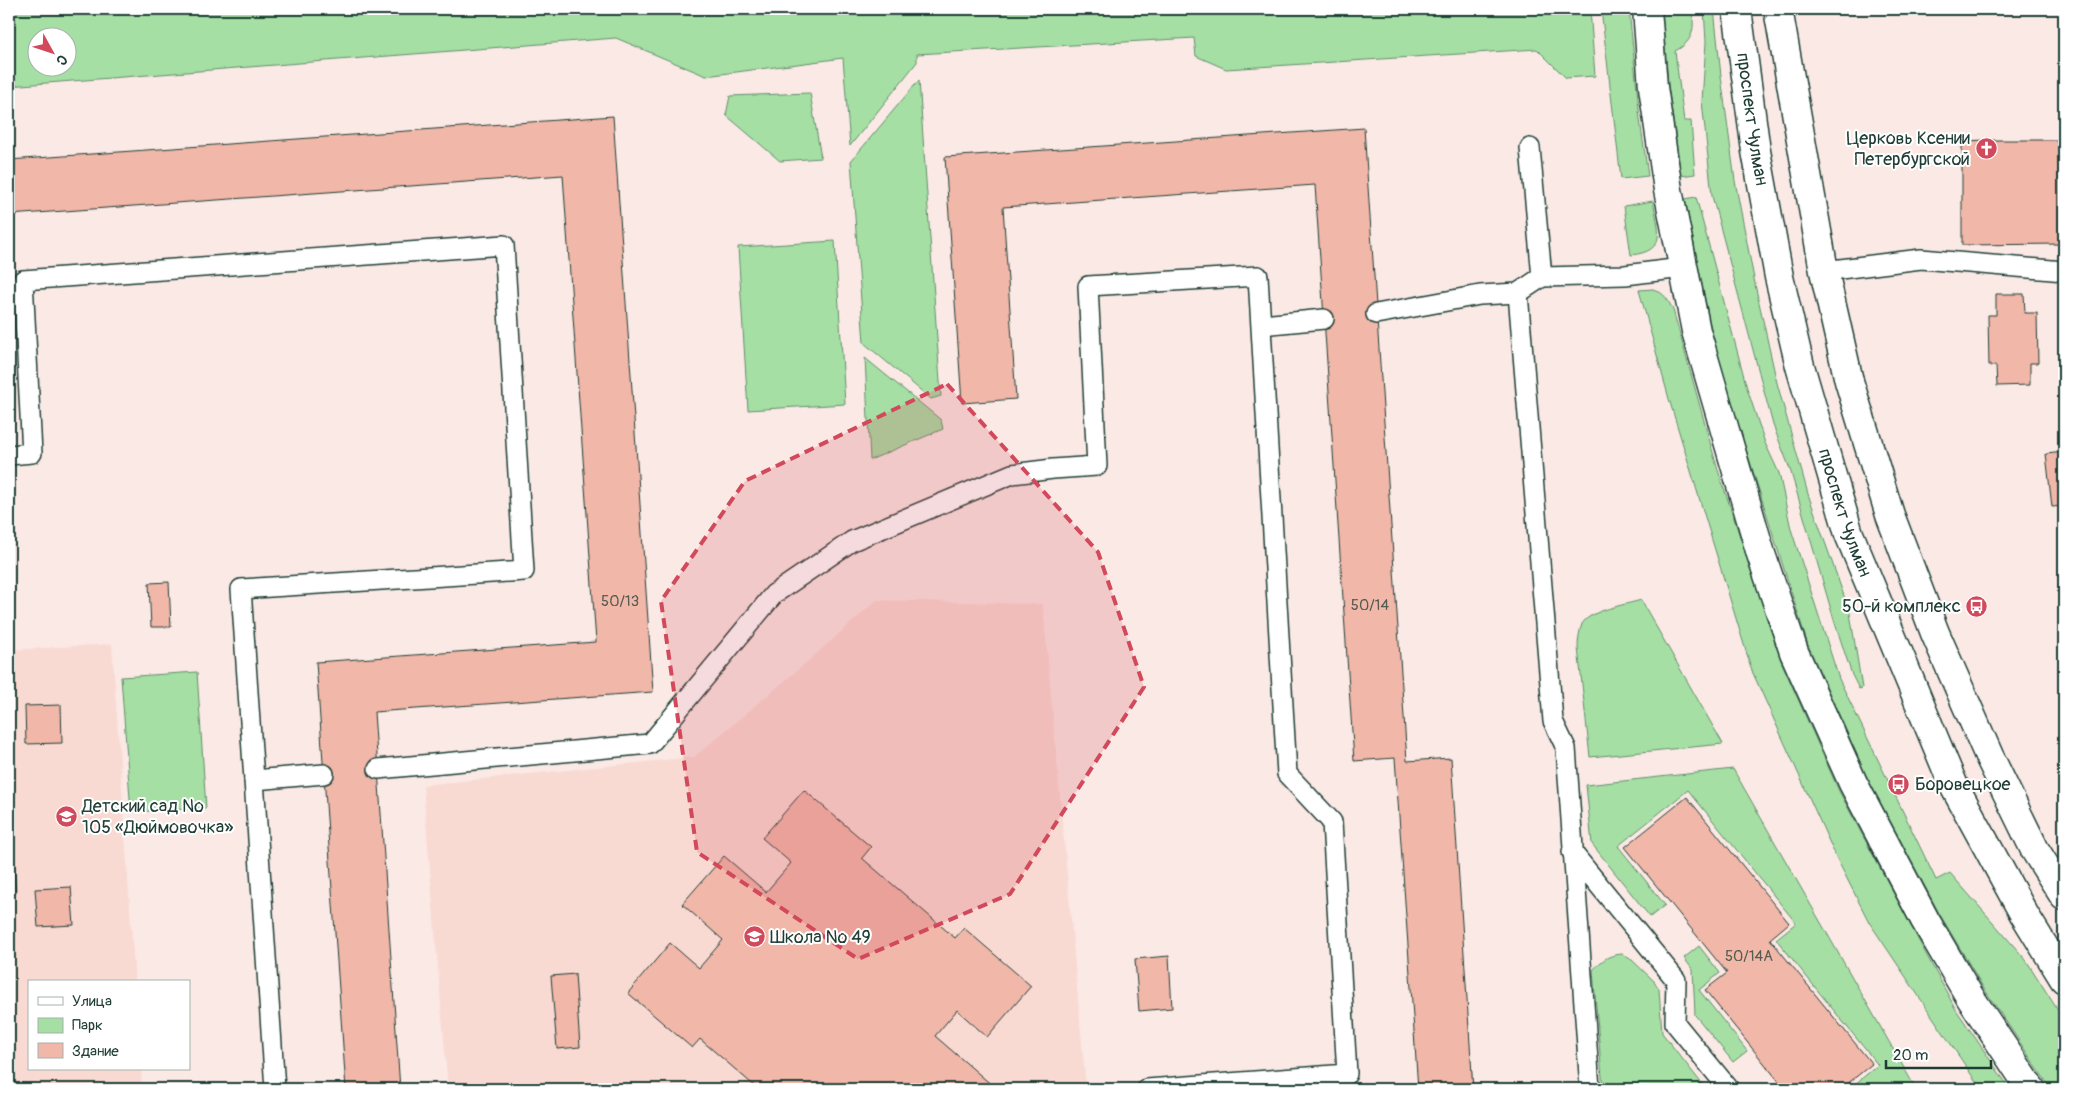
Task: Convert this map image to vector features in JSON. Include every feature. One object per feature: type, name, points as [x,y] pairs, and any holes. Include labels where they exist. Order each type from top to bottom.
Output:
[{"type":"main road","points":[[1647,9],[1653,87],[1668,190],[1696,331],[1732,460],[1794,652],[1853,783],[1925,920],[1970,997],[2031,1089]]},
{"type":"main road","name":"проспект Чулман","points":[[1738,9],[1756,151],[1779,277],[1800,366],[1849,534],[1953,784],[2024,914],[2064,979]]},
{"type":"main road","points":[[1778,9],[1824,271],[1851,390],[1890,515],[1935,633],[2010,799],[2035,850],[2064,896]]},
{"type":"lane","points":[[1530,148],[1542,278]]},
{"type":"lane","points":[[9,455],[32,453],[23,280],[504,245],[524,571],[241,589],[275,1089]]},
{"type":"lane","points":[[1824,271],[1921,259],[2064,271]]},
{"type":"lane","points":[[1376,314],[1480,295],[1518,293],[1542,278],[1625,275],[1682,268]]},
{"type":"lane","points":[[378,769],[650,744],[774,594],[852,541],[1012,474],[1097,466],[1088,286],[1258,276],[1287,774],[1332,822],[1347,1074],[1148,1089]]},
{"type":"lane","points":[[1518,293],[1553,721],[1566,748],[1590,1089]]},
{"type":"lane","points":[[1262,325],[1324,319]]},
{"type":"lane","points":[[254,780],[324,774]]},
{"type":"lane","points":[[1572,852],[1676,980],[1676,1023],[1729,1089]]},
{"type":"highlighted area","points":[[947,384],[1098,552],[1144,687],[1010,894],[858,959],[697,852],[661,601],[745,481]]},
{"type":"shaded area","name":"Школа № 49","points":[[877,600],[1043,604],[1086,1089],[448,1089],[423,785],[694,757]]},
{"type":"shaded area","name":"Детский сад № 105 «Дюймовочка»","points":[[112,644],[135,980],[28,980],[28,1070],[141,1070],[142,1089],[9,1089],[9,650]]},
{"type":"green space","points":[[9,9],[1590,9],[1595,76],[1566,78],[1537,49],[1226,69],[1196,56],[1194,38],[917,54],[917,62],[850,146],[843,58],[706,76],[616,38],[9,86]]},
{"type":"green space","points":[[1601,9],[1629,9],[1640,120],[1648,176],[1621,179]]},
{"type":"green space","points":[[1662,9],[1691,9],[1692,34],[1686,43],[1675,51],[1684,121],[1691,121],[1695,174],[1681,176],[1668,84]]},
{"type":"green space","points":[[1704,9],[1714,9],[1735,181],[1777,383],[1808,494],[1850,613],[1862,688],[1859,689],[1852,675],[1834,620],[1790,469],[1773,425],[1712,196],[1702,101],[1706,42]]},
{"type":"green space","points":[[919,80],[941,396],[931,399],[864,343],[851,161]]},
{"type":"green space","points":[[810,93],[821,158],[780,161],[726,115],[730,96]]},
{"type":"green space","points":[[1696,197],[1747,388],[1765,443],[1779,473],[1791,529],[1839,679],[1936,880],[1950,873],[2026,960],[2064,1020],[2064,1089],[2051,1089],[1983,987],[1939,913],[1867,777],[1808,645],[1728,392],[1710,324],[1685,199]]},
{"type":"green space","points":[[1653,201],[1658,229],[1656,244],[1643,253],[1631,255],[1624,206]]},
{"type":"green space","points":[[835,241],[845,404],[748,410],[738,247]]},
{"type":"green space","points":[[1653,289],[1668,300],[1673,310],[1717,467],[1781,661],[1839,791],[1955,1008],[2010,1089],[1981,1089],[1869,922],[1837,859],[1752,671],[1669,399],[1639,290]]},
{"type":"green space","points":[[865,358],[941,420],[943,429],[870,460]]},
{"type":"green space","points":[[1641,600],[1723,744],[1590,757],[1578,648],[1581,627],[1586,619],[1592,615]]},
{"type":"green space","points":[[197,672],[206,808],[131,812],[121,677]]},
{"type":"green space","points":[[1733,769],[1916,1089],[1849,1089],[1878,1065],[1776,939],[1796,923],[1688,790],[1618,846],[1665,905],[1650,917],[1592,844],[1586,785]]},
{"type":"green space","points":[[1699,946],[1720,973],[1699,990],[1747,1051],[1733,1062],[1695,1015],[1693,970],[1684,958]]},
{"type":"green space","points":[[1622,954],[1632,960],[1654,981],[1659,989],[1662,1033],[1706,1089],[1603,1089],[1593,970],[1606,959]]},
{"type":"building","points":[[613,116],[653,692],[374,712],[400,1089],[346,1089],[316,662],[596,642],[563,175],[9,215],[9,160]]},
{"type":"building","points":[[1364,128],[1407,761],[1451,758],[1473,1089],[1418,1089],[1395,758],[1354,761],[1315,185],[1003,207],[1016,399],[962,403],[945,157]]},
{"type":"building","points":[[2064,140],[2064,244],[1962,245],[1962,141]]},
{"type":"building","points":[[1996,294],[2024,294],[2025,313],[2037,313],[2038,363],[2030,363],[2030,385],[1997,386],[1996,366],[1989,366],[1988,315],[1996,315]]},
{"type":"building","points":[[2064,452],[2064,506],[2052,507],[2046,454]]},
{"type":"building","points":[[169,582],[171,627],[151,627],[149,583]]},
{"type":"building","points":[[61,705],[62,743],[26,744],[25,706]]},
{"type":"building","points":[[804,790],[871,847],[862,858],[955,938],[964,928],[1031,986],[987,1037],[957,1010],[935,1036],[994,1087],[993,1089],[758,1089],[700,1039],[692,1048],[628,993],[670,943],[699,968],[723,940],[682,904],[724,856],[766,892],[791,863],[762,838]]},
{"type":"building","points":[[1687,797],[1789,923],[1770,939],[1872,1064],[1841,1089],[1785,1089],[1705,990],[1727,973],[1625,847]]},
{"type":"building","points":[[9,828],[11,828],[16,893],[9,894]]},
{"type":"building","points":[[71,887],[74,925],[38,927],[35,889]]},
{"type":"building","points":[[1169,956],[1172,1008],[1139,1011],[1135,959]]},
{"type":"building","points":[[575,974],[580,1047],[557,1049],[551,976]]},
{"type":"place","name":"Церковь Ксении Петербургской","points":[[1986,148]]},
{"type":"place","name":"50-й комплекс","points":[[1977,606]]},
{"type":"place","name":"Боровецкое","points":[[1899,784]]},
{"type":"place","name":"Детский сад № 105 «Дюймовочка»","points":[[66,816]]},
{"type":"place","name":"Школа № 49","points":[[754,937]]}]
